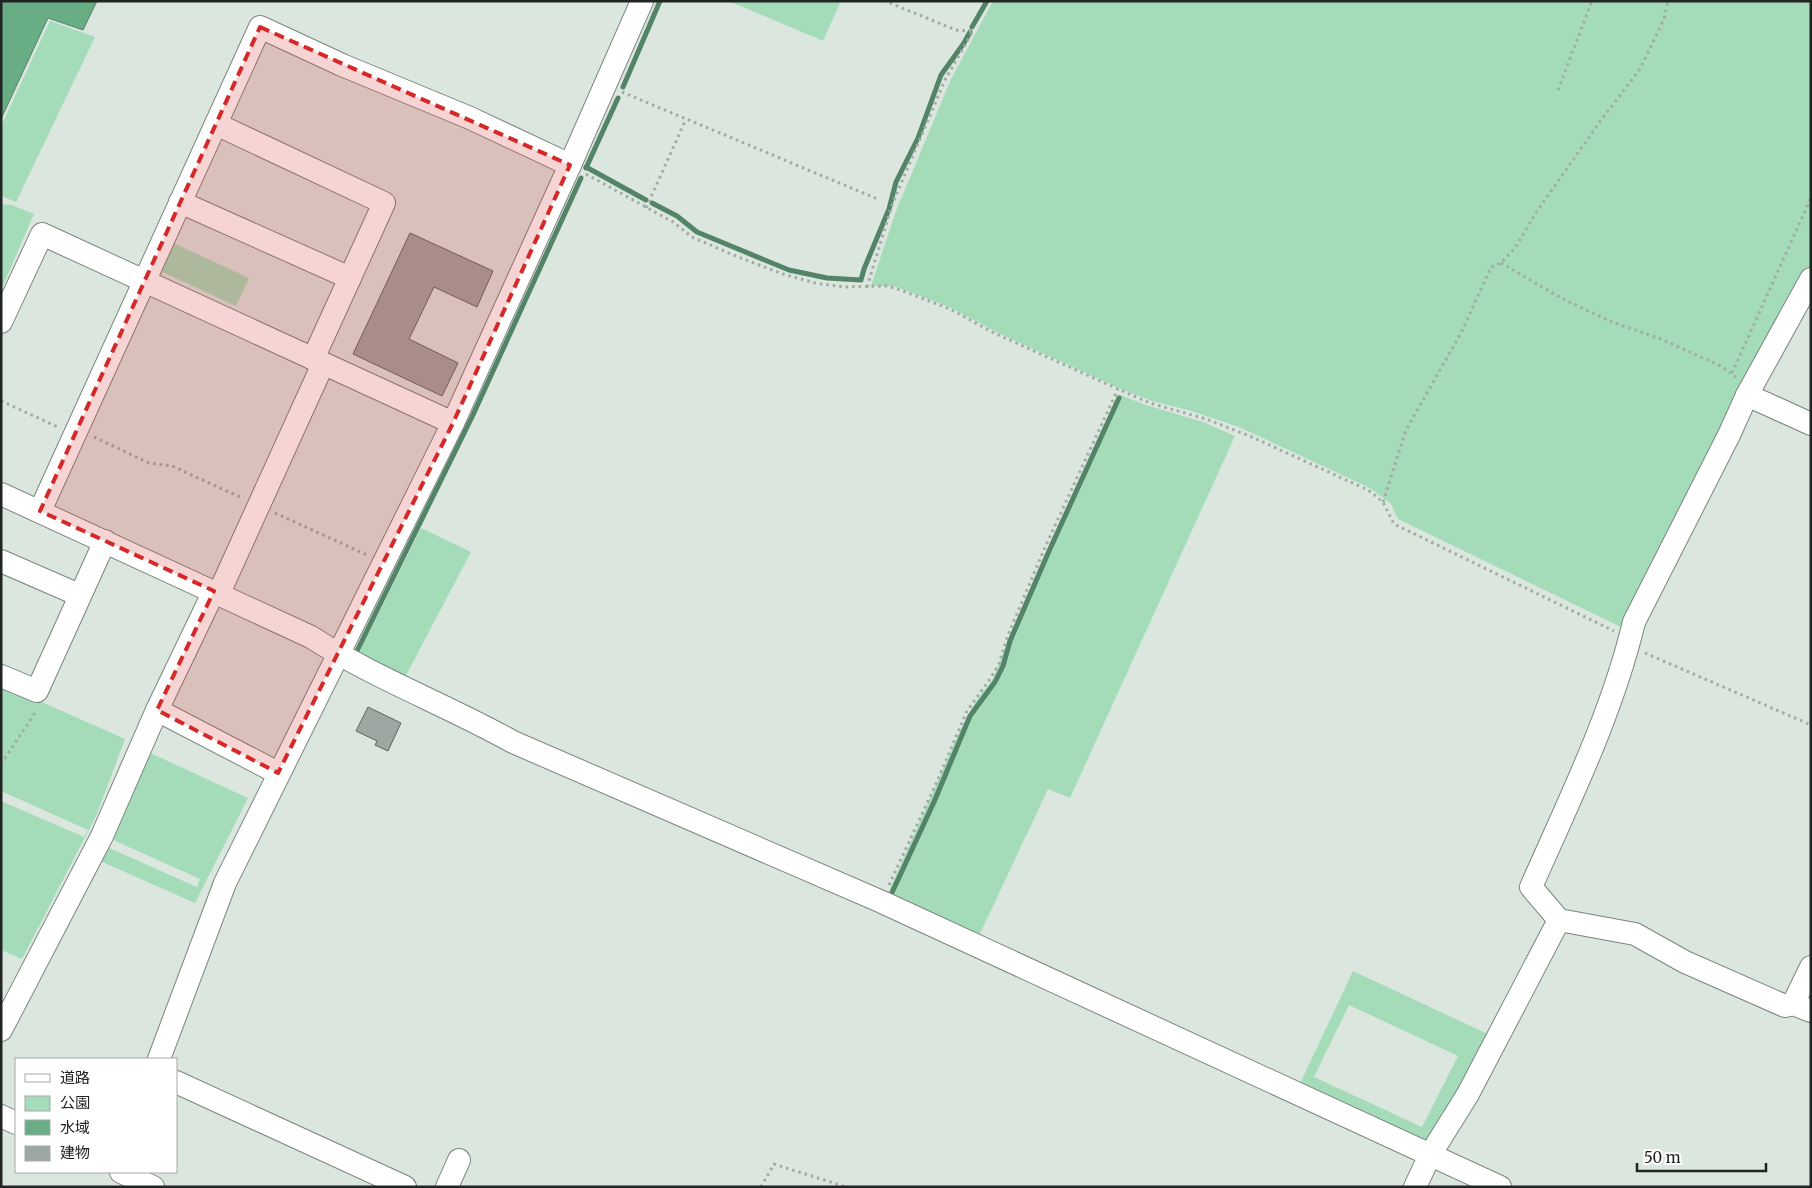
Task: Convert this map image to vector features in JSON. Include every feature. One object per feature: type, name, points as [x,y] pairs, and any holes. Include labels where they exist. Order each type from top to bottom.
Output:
[{"type":"street","points":[[159,1058],[216,906],[278,773],[385,563],[453,423],[642,1]]},
{"type":"street","points":[[40,511],[260,27],[342,65],[470,118],[570,165]]},
{"type":"street","points":[[1,1030],[102,836],[156,710],[259,506],[350,278],[384,203],[216,124]]},
{"type":"street","points":[[180,202],[350,278]]},
{"type":"street","points":[[1,322],[42,234],[453,423]]},
{"type":"street","points":[[1811,279],[1748,392],[1729,435],[1634,622],[1629,643],[1593,745],[1531,887],[1559,920],[1634,934],[1685,962],[1785,1006],[1802,1008],[1811,967]]},
{"type":"street","points":[[1748,392],[1811,424]]},
{"type":"street","points":[[1,494],[311,636],[338,654],[485,726],[513,742],[882,902],[1500,1187]]},
{"type":"street","points":[[1,676],[37,691],[105,541]]},
{"type":"street","points":[[1,561],[79,595]]},
{"type":"street","points":[[156,710],[278,773]]},
{"type":"street","points":[[1415,1187],[1430,1155],[1468,1094],[1559,920]]},
{"type":"street","points":[[178,1083],[404,1187]]},
{"type":"street","points":[[1,1116],[15,1123]]},
{"type":"street","points":[[447,1187],[459,1160]]},
{"type":"street","points":[[108,1187],[115,1173]]},
{"type":"street","points":[[123,1173],[154,1187]]},
{"type":"path","points":[[867,287],[896,196],[945,80],[974,31],[956,30],[885,1]]},
{"type":"path","points":[[1558,90],[1592,1]]},
{"type":"path","points":[[1383,502],[1406,430],[1461,333],[1490,267],[1500,263],[1514,248],[1593,131],[1640,69],[1664,19],[1668,1]]},
{"type":"path","points":[[1804,1],[1811,4]]},
{"type":"path","points":[[606,85],[880,200]]},
{"type":"path","points":[[646,208],[686,118]]},
{"type":"path","points":[[570,165],[673,222],[692,237],[783,274],[834,286],[888,286],[903,290],[950,309],[994,333],[1118,390],[1150,403],[1206,419],[1252,437],[1368,490],[1383,502],[1394,524],[1667,662],[1811,726]]},
{"type":"path","points":[[1732,373],[1811,198]]},
{"type":"path","points":[[1500,263],[1563,299],[1612,322],[1660,339],[1722,366],[1732,373],[1748,392]]},
{"type":"path","points":[[882,902],[967,711],[999,664],[1008,635],[1046,545],[1118,390]]},
{"type":"path","points":[[1,401],[149,463],[172,466],[385,563]]},
{"type":"path","points":[[1,764],[40,706]]},
{"type":"path","points":[[762,1187],[774,1164],[846,1187]]},
{"type":"highlighted area","points":[[260,27],[570,165],[453,423],[278,773],[157,710],[214,591],[40,511]]},
{"type":"green space","points":[[729,1],[841,1],[823,41]]},
{"type":"green space","points":[[993,1],[1811,1],[1811,265],[1749,383],[1625,629],[1398,519],[1391,504],[1370,488],[1239,427],[1188,410],[1152,401],[1121,389],[998,333],[949,307],[894,286],[871,286],[896,211],[951,79]]},
{"type":"green space","points":[[50,21],[95,37],[16,202],[1,196],[1,126]]},
{"type":"green space","points":[[1,204],[12,205],[34,214],[1,290]]},
{"type":"green space","points":[[171,242],[249,278],[236,306],[158,270]]},
{"type":"green space","points":[[1118,394],[1143,404],[1203,422],[1235,436],[1070,798],[1048,789],[977,940],[886,898],[959,733],[976,701],[993,679],[1009,638]]},
{"type":"green space","points":[[421,528],[471,552],[403,681],[356,659]]},
{"type":"green space","points":[[1,684],[125,739],[96,816],[22,959],[1,950],[1,801],[84,837],[88,830],[1,791]]},
{"type":"green space","points":[[146,751],[248,798],[195,903],[100,861]],"holes":[[[111,839],[200,879],[197,887],[107,847]]]},
{"type":"green space","points":[[1353,971],[1490,1035],[1427,1147],[1298,1088]],"holes":[[[1349,1005],[1458,1056],[1422,1127],[1314,1077]]]},
{"type":"water","points":[[1,1],[97,1],[83,30],[48,18],[1,119]]},
{"type":"building","points":[[410,233],[493,271],[477,307],[434,287],[409,339],[458,363],[442,396],[353,354]]},
{"type":"building","points":[[368,707],[401,723],[388,751],[375,745],[377,741],[356,731]]},
{"type":"waterway","points":[[623,87],[660,1]]},
{"type":"waterway","points":[[972,27],[987,1]]},
{"type":"waterway","points":[[652,203],[677,216],[697,232],[789,270],[827,278],[861,280],[889,209],[896,182],[918,138],[941,75],[970,32]]},
{"type":"waterway","points":[[586,168],[618,98]]},
{"type":"waterway","points":[[586,167],[646,200]]},
{"type":"waterway","points":[[356,653],[472,417],[581,178]]},
{"type":"waterway","points":[[889,899],[934,802],[970,716],[995,682],[1003,666],[1010,641],[1119,398]]}]
